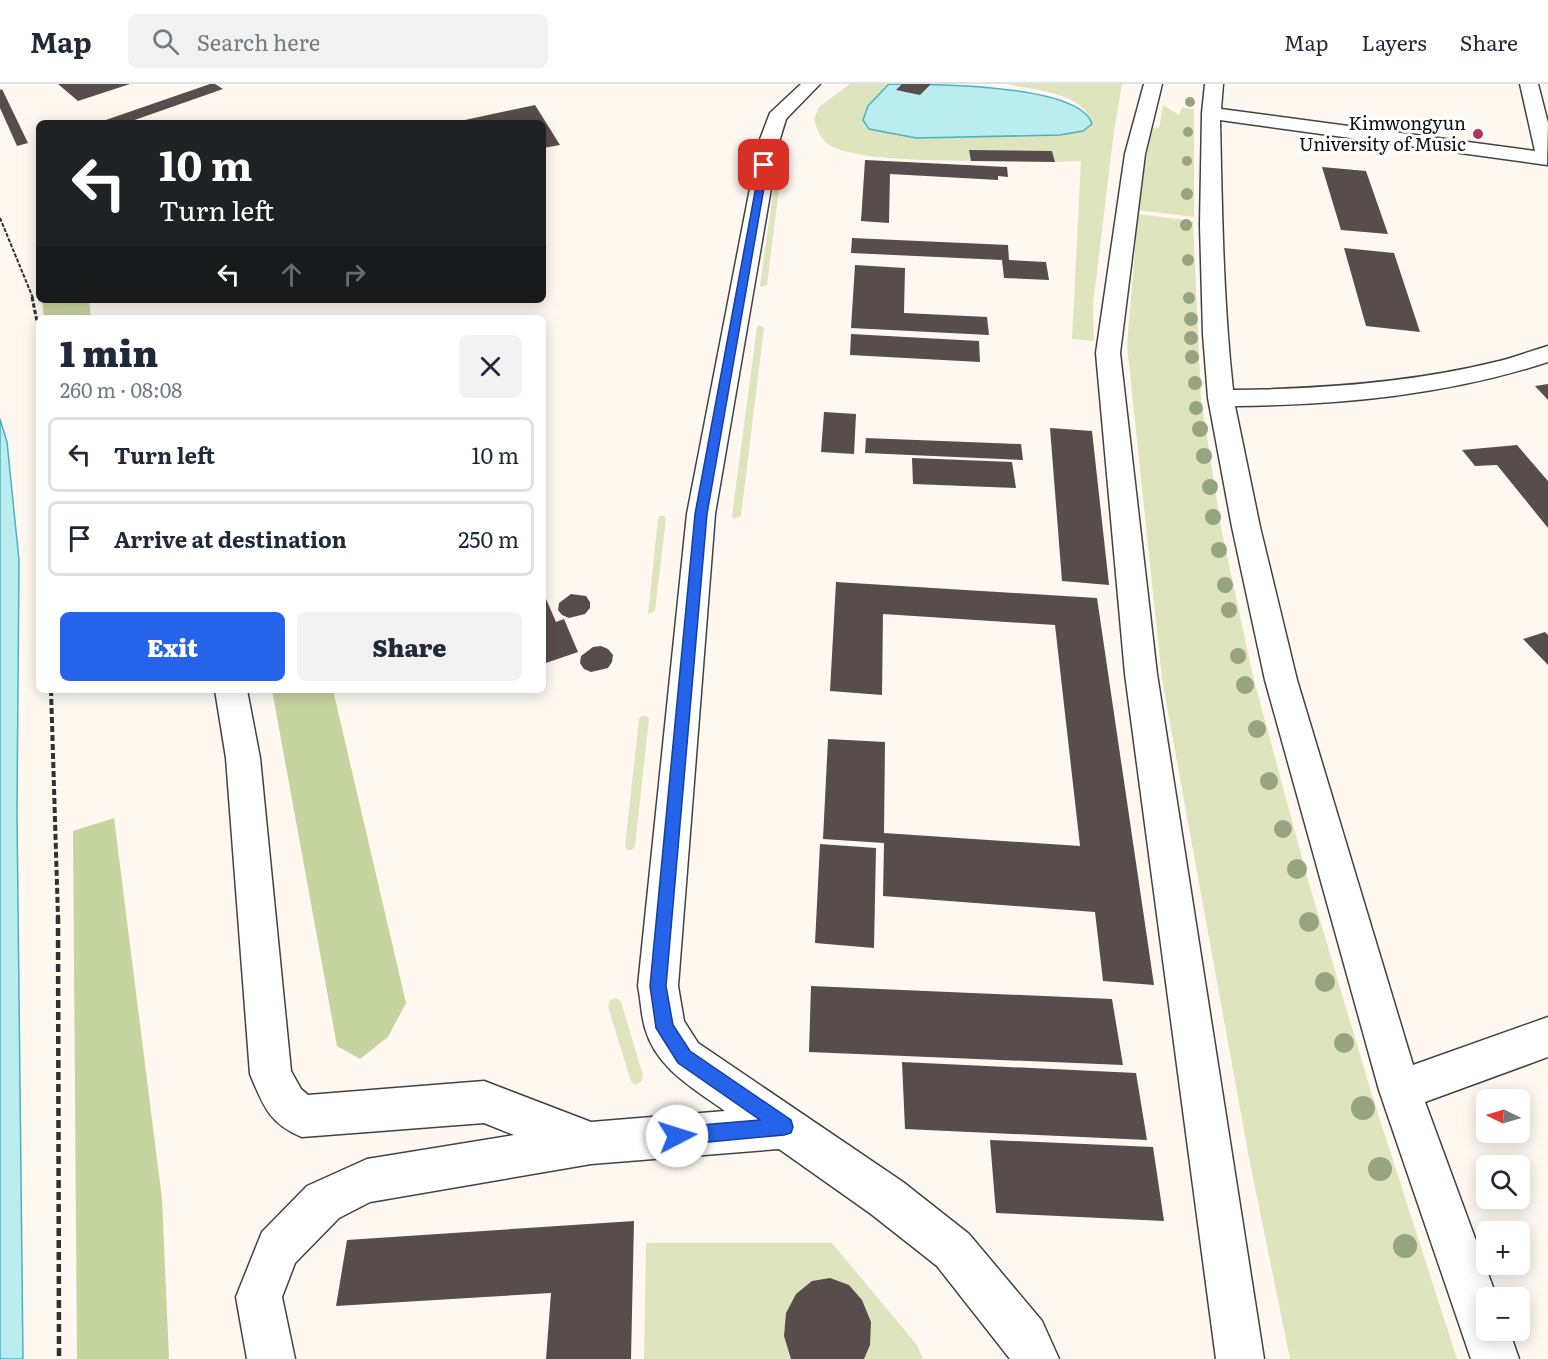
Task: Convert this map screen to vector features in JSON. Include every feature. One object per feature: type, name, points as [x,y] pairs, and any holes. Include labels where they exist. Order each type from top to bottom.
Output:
[{"type":"street","points":[[811,84],[777,117],[768,142],[701,514],[658,986],[665,1028],[684,1057],[887,1198],[953,1250],[1025,1338],[1035,1359]]},
{"type":"street","points":[[1153,84],[1136,154],[1108,353],[1141,674],[1240,1359]]},
{"type":"street","points":[[1495,1359],[1400,1090],[1281,681],[1246,527],[1221,398],[1215,323],[1212,98],[1548,159],[1529,84]]},
{"type":"street","points":[[1221,398],[1305,396],[1419,385],[1488,372],[1548,354]]},
{"type":"street","points":[[232,693],[243,758],[271,1074],[286,1104],[302,1116],[484,1102],[591,1143]]},
{"type":"street","points":[[1400,1090],[1548,1037]]},
{"type":"street","points":[[271,1359],[259,1297],[278,1248],[323,1202],[367,1182],[591,1143],[784,1127]]},
{"type":"path","points":[[0,218],[18,257],[36,305],[37,315]]},
{"type":"path","points":[[51,693],[59,934],[59,1359]]},
{"type":"green space","points":[[850,84],[889,84],[868,106],[863,120],[1060,135],[1083,131],[1092,124],[1087,113],[1069,99],[1008,84],[1122,84],[1114,131],[1093,305],[1094,341],[1072,339],[1081,161],[1055,162],[1052,151],[969,150],[971,161],[899,159],[844,151],[824,141],[814,119],[819,107]]},
{"type":"green space","points":[[1163,105],[1179,115],[1182,107],[1194,109],[1194,217],[1138,210],[1151,129],[1159,128]]},
{"type":"green space","points":[[783,157],[767,285],[761,287],[778,158]]},
{"type":"green space","points":[[1138,214],[1193,221],[1201,398],[1221,527],[1253,676],[1308,880],[1372,1095],[1457,1359],[1290,1359],[1249,1158],[1162,679],[1127,345]]},
{"type":"green space","points":[[42,303],[89,303],[91,315],[44,315]]},
{"type":"green space","points":[[759,325],[764,328],[741,516],[734,519],[732,516]]},
{"type":"green space","points":[[660,516],[666,519],[655,611],[648,614],[658,519]]},
{"type":"green space","points":[[273,693],[334,693],[406,1003],[388,1037],[360,1059],[337,1046]]},
{"type":"green space","points":[[647,716],[649,719],[635,846],[632,850],[627,850],[625,846],[639,719]]},
{"type":"green space","points":[[114,818],[162,1199],[169,1359],[77,1359],[73,831]]},
{"type":"green space","points":[[616,998],[621,1002],[643,1075],[641,1082],[635,1085],[631,1081],[608,1007],[610,1000]]},
{"type":"green space","points":[[646,1243],[832,1243],[917,1345],[923,1359],[644,1359]]},
{"type":"water","points":[[889,84],[969,86],[1034,94],[1061,101],[1082,111],[1092,124],[1083,131],[1060,135],[916,138],[869,129],[863,120],[868,106]]},
{"type":"water","points":[[0,419],[7,442],[19,560],[17,813],[23,1359],[0,1359]]},
{"type":"building","points":[[58,84],[130,84],[78,101]]},
{"type":"building","points":[[210,84],[223,89],[135,120],[106,120]]},
{"type":"building","points":[[902,84],[931,84],[920,95],[896,90]]},
{"type":"building","points":[[2,89],[28,143],[17,146],[0,108],[0,90]]},
{"type":"building","points":[[535,105],[544,120],[465,120]]},
{"type":"building","points":[[546,123],[560,145],[546,147]]},
{"type":"building","points":[[969,150],[1052,151],[1055,162],[971,161]]},
{"type":"building","points":[[865,160],[1007,167],[1008,177],[998,176],[998,180],[890,174],[889,223],[861,221]]},
{"type":"building","points":[[1322,167],[1366,171],[1388,234],[1341,230]]},
{"type":"building","points":[[852,238],[1008,245],[1009,260],[1046,262],[1049,280],[1004,278],[1002,260],[851,253]]},
{"type":"building","points":[[1344,248],[1394,253],[1420,332],[1366,326]]},
{"type":"building","points":[[855,265],[905,268],[904,313],[987,317],[989,335],[851,328]]},
{"type":"building","points":[[851,334],[979,341],[980,362],[850,355]]},
{"type":"building","points":[[1548,384],[1548,400],[1535,386]]},
{"type":"building","points":[[824,412],[856,414],[854,454],[821,452]]},
{"type":"building","points":[[1050,428],[1092,431],[1109,585],[1062,581]]},
{"type":"building","points":[[866,438],[1021,444],[1023,460],[865,453]]},
{"type":"building","points":[[1517,445],[1548,481],[1548,528],[1497,465],[1475,466],[1462,450]]},
{"type":"building","points":[[912,458],[1012,462],[1016,488],[913,484]]},
{"type":"building","points":[[836,582],[1097,598],[1154,985],[1103,981],[1095,912],[883,896],[884,843],[823,839],[828,739],[885,742],[884,833],[1080,846],[1055,625],[883,614],[882,695],[830,691]]},
{"type":"building","points":[[571,594],[586,596],[590,602],[590,608],[585,614],[569,618],[558,610],[559,603]]},
{"type":"building","points":[[546,599],[556,622],[564,619],[578,652],[546,663]]},
{"type":"building","points":[[1545,632],[1548,635],[1548,665],[1523,639]]},
{"type":"building","points":[[601,646],[613,655],[608,668],[591,672],[584,669],[580,663],[581,656],[593,647]]},
{"type":"building","points":[[820,844],[876,848],[874,948],[815,943]]},
{"type":"building","points":[[811,986],[1112,999],[1123,1065],[809,1052]]},
{"type":"building","points":[[902,1062],[1136,1073],[1147,1140],[905,1129]]},
{"type":"building","points":[[990,1140],[1153,1147],[1164,1221],[996,1213]]},
{"type":"building","points":[[634,1221],[631,1359],[546,1359],[551,1293],[336,1306],[347,1240]]},
{"type":"building","points":[[830,1278],[849,1285],[862,1300],[871,1322],[870,1345],[864,1359],[791,1359],[784,1336],[786,1313],[796,1294],[812,1281]]},
{"type":"place","name":"Kimwongyun University of Music","points":[[1478,134]]},
{"type":"route","points":[[677,1136],[784,1127],[684,1057],[665,1028],[658,986],[701,514],[764,165]]}]
